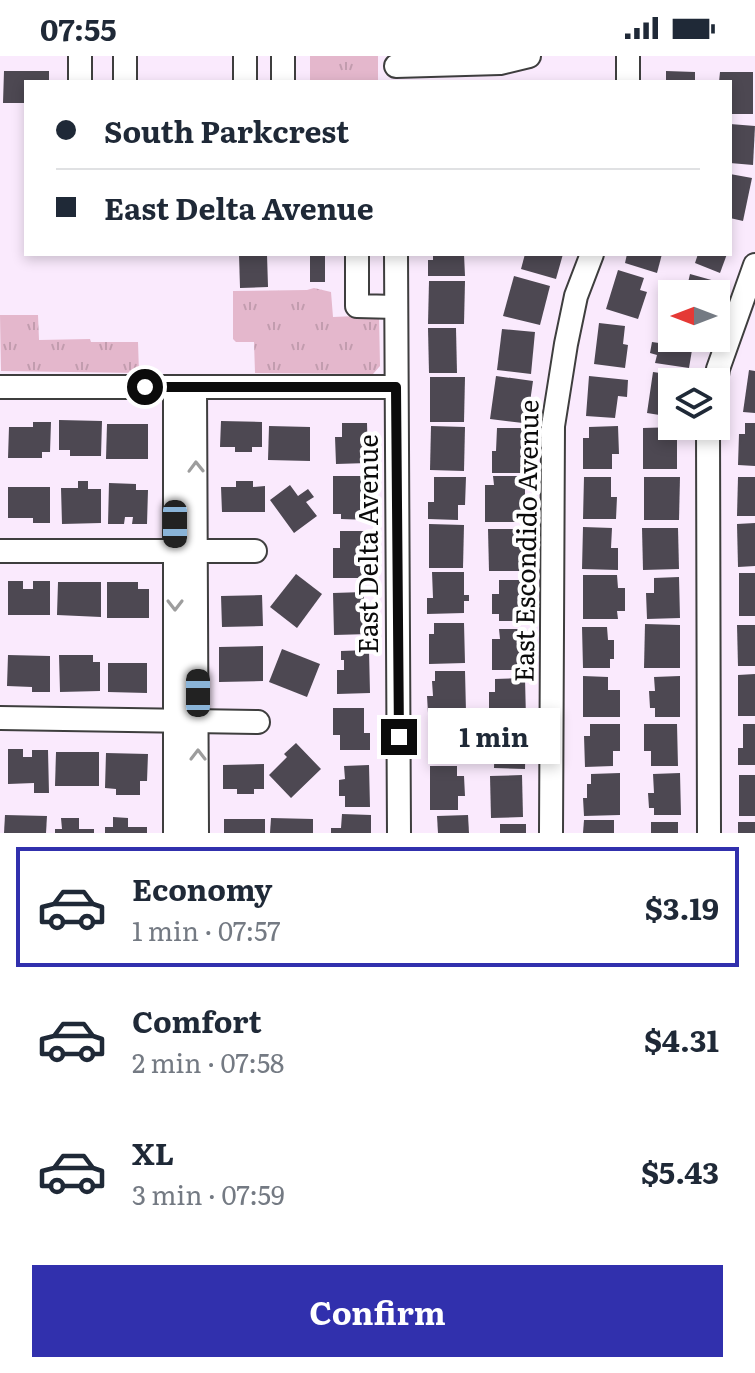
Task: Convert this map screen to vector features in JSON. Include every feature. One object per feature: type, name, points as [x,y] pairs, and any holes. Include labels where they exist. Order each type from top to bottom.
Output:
[{"type":"street","points":[[80,56],[80,80]]},
{"type":"street","points":[[125,56],[125,80]]},
{"type":"street","points":[[245,56],[245,80]]},
{"type":"street","points":[[283,56],[283,80]]},
{"type":"street","points":[[396,68],[500,63],[529,56]]},
{"type":"street","points":[[628,56],[628,80]]},
{"type":"street","points":[[357,256],[357,306],[396,307]]},
{"type":"street","name":"East Delta Avenue","points":[[396,256],[399,833]]},
{"type":"street","name":"East Escondido Avenue","points":[[551,833],[553,426],[576,296],[591,256]]},
{"type":"street","points":[[718,368],[755,265]]},
{"type":"street","points":[[0,387],[396,387]]},
{"type":"street","points":[[185,387],[186,552],[198,721],[197,833]]},
{"type":"street","points":[[708,440],[709,833]]},
{"type":"street","points":[[0,551],[255,551]]},
{"type":"street","points":[[175,833],[175,721],[186,552]]},
{"type":"street","points":[[0,718],[258,722]]},
{"type":"green space","points":[[310,56],[378,56],[378,80],[310,80]]},
{"type":"green space","points":[[314,288],[331,292],[333,317],[379,315],[380,366],[373,374],[255,373],[254,342],[236,342],[233,339],[233,291]]},
{"type":"green space","points":[[0,315],[38,315],[39,340],[138,342],[139,373],[1,371]]},
{"type":"building","points":[[4,71],[49,71],[49,80],[24,80],[24,103],[3,103]]},
{"type":"building","points":[[666,71],[695,72],[695,80],[666,80]]},
{"type":"building","points":[[720,72],[753,72],[753,114],[732,114],[732,80],[719,80]]},
{"type":"building","points":[[732,124],[755,126],[753,165],[732,163]]},
{"type":"building","points":[[732,174],[752,178],[743,221],[732,218]]},
{"type":"building","points":[[239,256],[267,256],[268,287],[240,288]]},
{"type":"building","points":[[310,256],[325,256],[325,282],[310,282]]},
{"type":"building","points":[[433,256],[464,256],[465,276],[428,276],[428,260],[433,260]]},
{"type":"building","points":[[524,256],[562,256],[556,279],[521,269]]},
{"type":"building","points":[[627,256],[661,256],[657,273],[625,263]]},
{"type":"building","points":[[697,256],[726,256],[720,273],[695,263]]},
{"type":"building","points":[[618,270],[644,278],[640,290],[647,292],[638,319],[606,309]]},
{"type":"building","points":[[690,274],[711,280],[689,280]]},
{"type":"building","points":[[514,276],[550,286],[540,325],[503,316]]},
{"type":"building","points":[[429,281],[465,281],[464,324],[428,324]]},
{"type":"building","points":[[599,323],[625,326],[623,344],[628,345],[625,368],[594,364]]},
{"type":"building","points":[[428,328],[456,328],[457,373],[429,373]]},
{"type":"building","points":[[502,329],[535,332],[531,374],[497,370]]},
{"type":"building","points":[[652,342],[658,343],[658,352],[692,352],[689,368],[655,363],[657,355],[650,353]]},
{"type":"building","points":[[749,370],[755,371],[755,413],[743,412]]},
{"type":"building","points":[[653,372],[658,373],[658,415],[647,413]]},
{"type":"building","points":[[496,376],[533,381],[529,409],[525,409],[523,423],[490,419]]},
{"type":"building","points":[[589,376],[628,380],[627,397],[618,396],[615,418],[586,416]]},
{"type":"building","points":[[430,377],[465,377],[464,422],[430,422]]},
{"type":"building","points":[[59,420],[102,421],[101,456],[70,456],[70,450],[59,450]]},
{"type":"building","points":[[221,421],[262,422],[262,447],[252,447],[252,452],[235,452],[235,447],[220,447]]},
{"type":"building","points":[[33,422],[51,422],[50,452],[42,452],[42,458],[8,458],[9,427],[33,427]]},
{"type":"building","points":[[342,423],[367,423],[368,463],[336,464],[335,437],[342,437]]},
{"type":"building","points":[[745,423],[755,423],[755,466],[738,465],[739,434],[745,434]]},
{"type":"building","points":[[107,424],[148,424],[148,459],[106,459]]},
{"type":"building","points":[[269,426],[310,427],[310,461],[268,460]]},
{"type":"building","points":[[431,426],[465,427],[464,471],[430,470]]},
{"type":"building","points":[[618,426],[619,454],[612,454],[612,469],[583,469],[583,438],[589,438],[589,427]]},
{"type":"building","points":[[497,428],[525,428],[525,473],[492,473],[492,451],[496,451]]},
{"type":"building","points":[[643,428],[658,428],[658,440],[677,440],[677,469],[643,469]]},
{"type":"building","points":[[333,476],[362,476],[361,487],[366,487],[365,500],[369,500],[369,520],[341,519],[341,514],[333,514]]},
{"type":"building","points":[[493,476],[525,476],[525,522],[485,522],[485,485],[494,485]]},
{"type":"building","points":[[434,477],[466,477],[465,505],[458,505],[458,520],[428,519],[428,502],[434,502]]},
{"type":"building","points":[[584,477],[611,477],[611,497],[617,497],[616,519],[583,519]]},
{"type":"building","points":[[644,477],[680,477],[679,520],[644,520]]},
{"type":"building","points":[[738,477],[755,477],[755,516],[737,516]]},
{"type":"building","points":[[78,481],[88,481],[88,489],[101,489],[101,523],[62,524],[61,488],[78,488]]},
{"type":"building","points":[[236,481],[253,481],[253,487],[265,486],[265,512],[222,512],[221,487],[236,487]]},
{"type":"building","points":[[109,483],[136,484],[136,490],[148,490],[147,524],[132,524],[133,517],[125,517],[124,524],[108,524]]},
{"type":"building","points":[[290,485],[298,496],[308,489],[314,497],[306,502],[317,516],[294,533],[270,500]]},
{"type":"building","points":[[8,487],[50,487],[50,523],[33,523],[33,518],[8,518]]},
{"type":"building","points":[[755,523],[755,566],[738,567],[737,524]]},
{"type":"building","points":[[429,524],[464,525],[463,568],[429,568]]},
{"type":"building","points":[[583,527],[612,528],[611,548],[618,548],[618,570],[582,569]]},
{"type":"building","points":[[642,528],[678,528],[679,569],[643,570]]},
{"type":"building","points":[[488,529],[522,529],[522,571],[489,571]]},
{"type":"building","points":[[340,531],[369,531],[370,578],[333,578],[333,548],[340,548]]},
{"type":"building","points":[[432,572],[464,572],[464,595],[469,595],[469,601],[464,601],[464,613],[427,614],[427,598],[433,598]]},
{"type":"building","points":[[739,573],[755,573],[755,616],[739,616]]},
{"type":"building","points":[[296,574],[322,594],[297,628],[270,607]]},
{"type":"building","points":[[583,575],[617,575],[618,588],[625,588],[625,611],[617,611],[618,619],[583,619]]},
{"type":"building","points":[[679,577],[680,618],[647,619],[646,593],[654,593],[654,578]]},
{"type":"building","points":[[499,580],[525,580],[525,621],[499,621],[499,614],[492,614],[492,594],[499,594]]},
{"type":"building","points":[[8,581],[23,581],[23,589],[33,589],[33,581],[50,581],[50,615],[8,615]]},
{"type":"building","points":[[58,582],[101,582],[101,617],[57,615]]},
{"type":"building","points":[[107,582],[138,582],[138,589],[149,589],[149,618],[107,618]]},
{"type":"building","points":[[364,592],[364,618],[370,618],[370,634],[334,635],[333,593]]},
{"type":"building","points":[[262,595],[263,626],[222,627],[221,596]]},
{"type":"building","points":[[434,623],[464,623],[465,663],[429,664],[429,634],[434,634]]},
{"type":"building","points":[[645,624],[680,625],[680,668],[644,668]]},
{"type":"building","points":[[737,625],[755,625],[755,666],[738,666]]},
{"type":"building","points":[[582,627],[607,627],[608,640],[614,640],[614,659],[610,659],[610,668],[583,668]]},
{"type":"building","points":[[499,629],[525,629],[525,670],[492,670],[492,639],[500,639]]},
{"type":"building","points":[[263,646],[263,681],[219,682],[219,647]]},
{"type":"building","points":[[282,649],[320,664],[307,697],[269,682]]},
{"type":"building","points":[[369,650],[370,693],[337,694],[337,670],[344,670],[341,651]]},
{"type":"building","points":[[8,655],[50,656],[50,692],[32,692],[32,687],[7,686]]},
{"type":"building","points":[[59,655],[93,655],[93,662],[100,662],[100,691],[60,692]]},
{"type":"building","points":[[108,663],[147,663],[147,693],[108,692]]},
{"type":"building","points":[[435,671],[465,671],[466,712],[428,713],[427,696],[433,696]]},
{"type":"building","points":[[755,674],[755,716],[738,716],[738,675]]},
{"type":"building","points":[[583,676],[608,677],[608,690],[620,690],[620,717],[583,717]]},
{"type":"building","points":[[680,676],[680,717],[655,717],[655,708],[650,708],[649,691],[655,691],[654,677]]},
{"type":"building","points":[[525,678],[526,719],[489,719],[489,692],[495,692],[495,679]]},
{"type":"building","points":[[333,708],[364,708],[364,733],[370,733],[370,750],[340,750],[340,735],[333,735]]},
{"type":"building","points":[[433,718],[464,718],[465,761],[428,762],[428,745],[434,745]]},
{"type":"building","points":[[590,724],[620,724],[620,751],[613,751],[613,766],[585,767],[584,736],[590,736]]},
{"type":"building","points":[[644,724],[677,724],[678,766],[651,766],[651,751],[644,751]]},
{"type":"building","points":[[743,724],[755,724],[755,765],[738,765],[738,748],[743,748]]},
{"type":"building","points":[[499,726],[526,727],[525,769],[494,768],[495,734],[499,734]]},
{"type":"building","points":[[296,743],[321,769],[291,798],[269,775]]},
{"type":"building","points":[[8,749],[23,749],[23,757],[32,757],[32,750],[48,750],[49,793],[34,793],[34,783],[8,784]]},
{"type":"building","points":[[56,752],[99,752],[99,786],[55,786]]},
{"type":"building","points":[[106,753],[148,754],[147,781],[140,781],[140,795],[116,795],[116,789],[105,788]]},
{"type":"building","points":[[264,764],[264,789],[254,789],[254,794],[237,794],[237,789],[223,789],[223,765]]},
{"type":"building","points":[[369,765],[370,807],[345,807],[345,796],[339,796],[339,780],[345,779],[344,766]]},
{"type":"building","points":[[430,766],[457,766],[457,776],[464,776],[465,796],[458,796],[458,810],[430,810]]},
{"type":"building","points":[[620,773],[620,815],[584,816],[583,798],[587,798],[591,774]]},
{"type":"building","points":[[680,773],[681,815],[654,815],[654,808],[649,808],[648,793],[654,793],[653,774]]},
{"type":"building","points":[[522,775],[523,817],[491,818],[490,776]]},
{"type":"building","points":[[739,775],[755,775],[755,816],[739,816]]},
{"type":"building","points":[[342,814],[371,815],[371,833],[331,833],[331,828],[341,828]]},
{"type":"building","points":[[5,815],[47,816],[46,833],[4,833]]},
{"type":"building","points":[[468,815],[469,833],[438,833],[437,816]]},
{"type":"building","points":[[113,817],[128,818],[128,827],[147,827],[147,833],[105,833],[105,827],[113,827]]},
{"type":"building","points":[[61,818],[79,818],[79,829],[94,829],[94,833],[55,833],[55,829],[62,829]]},
{"type":"building","points":[[271,818],[313,819],[313,833],[270,833]]},
{"type":"building","points":[[224,819],[265,819],[265,833],[224,833]]},
{"type":"building","points":[[584,820],[614,820],[614,833],[583,833]]},
{"type":"building","points":[[651,822],[678,822],[678,833],[651,833]]},
{"type":"building","points":[[738,822],[755,822],[755,833],[738,833]]},
{"type":"building","points":[[500,824],[526,824],[526,833],[500,833]]},
{"type":"route","points":[[145,387],[396,387],[399,737]]}]
